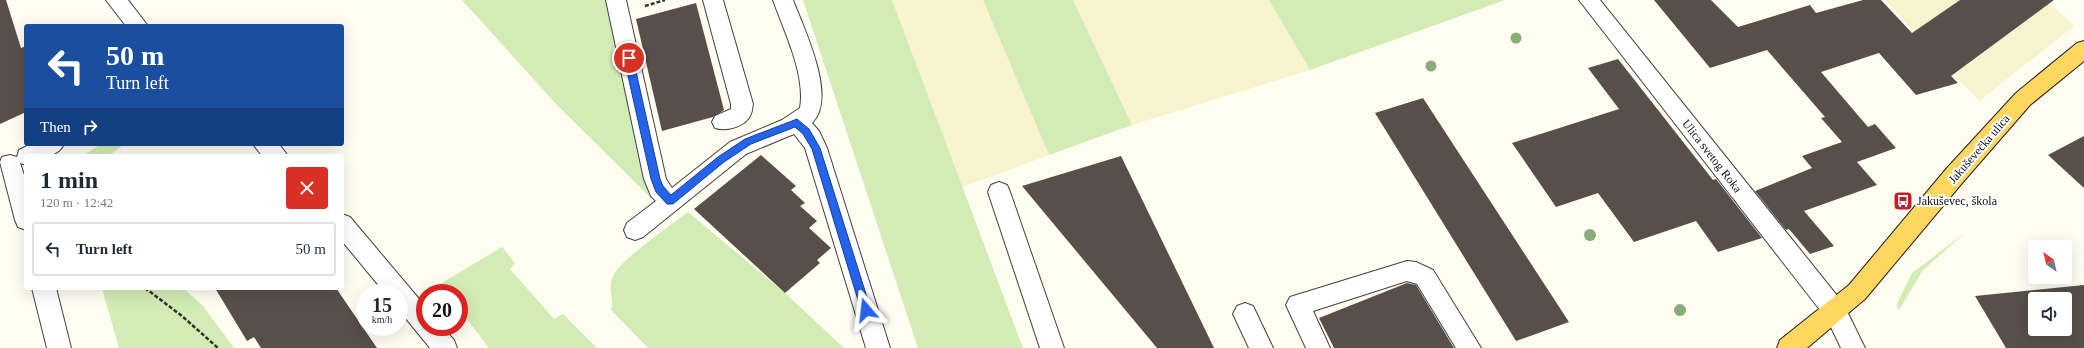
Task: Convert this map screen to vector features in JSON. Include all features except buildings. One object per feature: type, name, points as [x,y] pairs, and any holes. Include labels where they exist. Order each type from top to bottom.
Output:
[{"type":"main road","name":"Jakuševečka ulica","points":[[1789,348],[1857,292],[1955,175],[2023,99],[2084,49]]},
{"type":"street","points":[[116,0],[136,24]]},
{"type":"street","points":[[616,0],[655,179],[659,189],[670,201]]},
{"type":"street","points":[[713,0],[742,104],[741,113],[724,122]]},
{"type":"street","points":[[635,230],[738,148],[756,138],[797,122],[806,116],[810,109],[812,92],[807,70],[783,0]]},
{"type":"street","name":"Ulica svetog Roka","points":[[1589,0],[1835,311]]},
{"type":"street","points":[[797,122],[811,136],[816,148],[878,348]]},
{"type":"street","points":[[31,154],[49,146]]},
{"type":"street","points":[[266,146],[275,154]]},
{"type":"street","points":[[16,161],[24,208]]},
{"type":"street","points":[[999,192],[1052,348]]},
{"type":"street","points":[[344,226],[416,313]]},
{"type":"street","points":[[1318,348],[1298,305],[1407,271],[1416,272],[1425,277],[1469,348]]},
{"type":"street","points":[[45,290],[60,348]]},
{"type":"street","points":[[1835,311],[1853,348]]},
{"type":"street","points":[[1245,314],[1261,348]]},
{"type":"street","points":[[435,336],[445,348]]},
{"type":"path","points":[[640,7],[666,0]]},
{"type":"path","points":[[148,290],[182,316],[218,348]]},
{"type":"shaded area","points":[[892,0],[983,0],[1049,155],[962,187]]},
{"type":"shaded area","points":[[1073,0],[1269,0],[1310,70],[1132,125]]},
{"type":"shaded area","points":[[1885,0],[2046,0],[2074,26],[1979,101]]},
{"type":"green space","points":[[462,0],[607,0],[649,196],[556,104]]},
{"type":"green space","points":[[803,0],[892,0],[1023,348],[918,348]]},
{"type":"green space","points":[[983,0],[1073,0],[1132,125],[1049,155]]},
{"type":"green space","points":[[1269,0],[1505,0],[1310,70]]},
{"type":"green space","points":[[98,146],[122,146],[112,154],[86,154]]},
{"type":"green space","points":[[688,212],[785,293],[844,348],[648,348],[611,310],[612,279],[619,267],[627,259]]},
{"type":"green space","points":[[1965,233],[1923,270],[1899,310],[1897,305],[1898,301],[1912,273]]},
{"type":"green space","points":[[502,247],[515,263],[510,269],[554,319],[563,314],[597,348],[489,348],[468,321],[468,284],[440,284]]},
{"type":"green space","points":[[103,290],[185,290],[203,306],[234,348],[119,348]]},
{"type":"place","name":"Jakuševec, škola","points":[[1903,201]]},
{"type":"route","points":[[629,58],[655,179],[659,189],[670,201],[721,160],[756,138],[797,122],[811,136],[866,310]]}]
